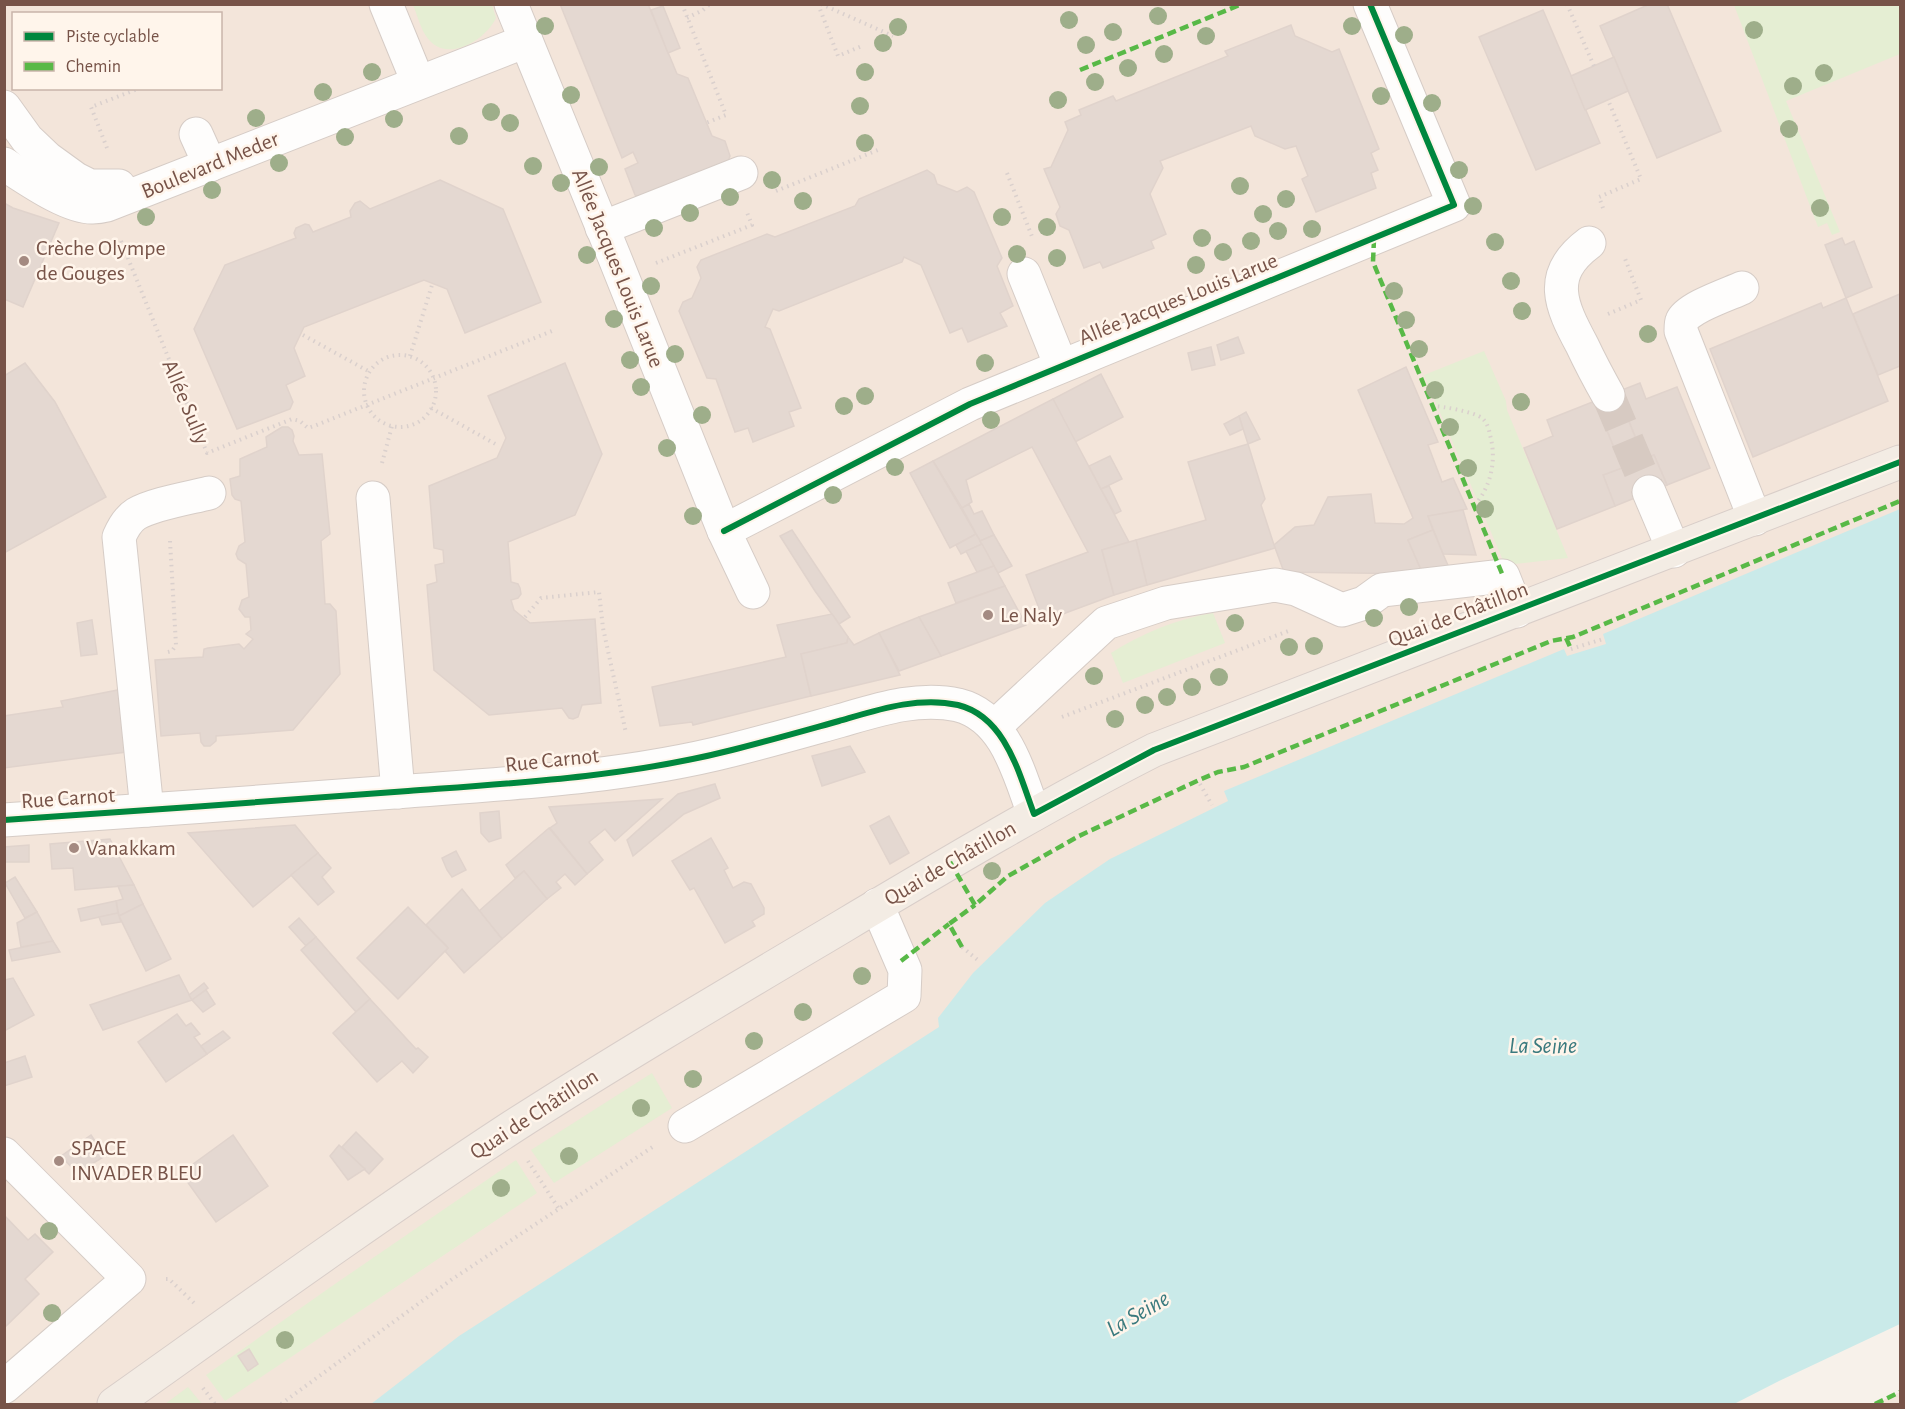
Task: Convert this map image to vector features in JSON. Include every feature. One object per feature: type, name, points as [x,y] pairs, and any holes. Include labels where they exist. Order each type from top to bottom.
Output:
[{"type":"main road","name":"Quai de Châtillon","points":[[114,1404],[335,1246],[587,1079],[877,905],[1034,814],[1154,750],[1900,462]]},
{"type":"street","points":[[386,4],[418,82]]},
{"type":"street","name":"Allée Jacques Louis Larue","points":[[511,4],[724,531],[753,592]]},
{"type":"street","name":"Allée Jacques Louis Larue","points":[[724,531],[970,404],[1454,205],[1370,4]]},
{"type":"street","name":"Boulevard Meder","points":[[4,164],[49,192],[77,205],[92,208],[107,205],[526,41]]},
{"type":"street","points":[[4,107],[27,139],[47,158],[76,179],[90,186],[157,186]]},
{"type":"street","points":[[196,134],[210,165]]},
{"type":"street","points":[[602,228],[742,188]]},
{"type":"street","points":[[1605,236],[1575,253],[1565,268],[1560,291],[1566,316],[1608,395]]},
{"type":"street","points":[[1024,274],[1061,366]]},
{"type":"street","points":[[1742,288],[1684,317],[1681,322],[1681,331],[1755,519]]},
{"type":"street","points":[[1649,492],[1674,550]]},
{"type":"street","points":[[147,810],[119,537],[136,514],[209,493]]},
{"type":"street","points":[[373,498],[398,792]]},
{"type":"street","points":[[994,727],[1106,623],[1166,603],[1275,585],[1296,589],[1342,610],[1364,603],[1382,590],[1503,576],[1516,610]]},
{"type":"street","name":"Rue Carnot","points":[[4,820],[536,781],[668,764],[732,750],[913,702],[960,706],[979,715],[994,727],[1011,754],[1034,814]]},
{"type":"street","points":[[685,1126],[904,996],[905,970],[877,905]]},
{"type":"street","points":[[4,1154],[129,1280],[4,1386]]},
{"type":"path","points":[[682,4],[726,115],[706,123]]},
{"type":"path","points":[[687,18],[711,4]]},
{"type":"path","points":[[820,4],[893,36]]},
{"type":"path","points":[[820,4],[838,56],[862,46]]},
{"type":"path","points":[[1567,4],[1594,66]]},
{"type":"path","points":[[112,158],[91,107],[135,90]]},
{"type":"path","points":[[1608,100],[1641,179],[1599,197],[1605,236],[1640,296]]},
{"type":"path","points":[[660,261],[752,225],[742,188]]},
{"type":"path","points":[[410,356],[432,285]]},
{"type":"path","points":[[303,335],[370,372]]},
{"type":"path","points":[[398,354],[420,360],[428,368],[436,389],[431,408],[414,424],[392,426],[382,421],[373,414],[364,393],[365,382],[370,372],[377,363],[398,354]]},
{"type":"path","points":[[1432,406],[1478,416],[1486,423],[1493,458],[1485,490],[1473,506]]},
{"type":"path","points":[[431,408],[499,446]]},
{"type":"path","points":[[222,447],[223,458]]},
{"type":"path","points":[[132,656],[172,651],[176,645],[170,535]]},
{"type":"path","points":[[525,617],[541,597],[599,592],[603,628],[626,732]]},
{"type":"path","points":[[1030,693],[1059,718],[1342,610]]},
{"type":"path","points":[[1570,649],[1603,639]]},
{"type":"path","points":[[1200,784],[1212,805]]},
{"type":"path","points":[[962,947],[979,961]]},
{"type":"path","points":[[281,1404],[451,1280],[685,1126]]},
{"type":"path","points":[[508,1130],[559,1209]]},
{"type":"path","points":[[129,1280],[170,1279],[198,1307]]},
{"type":"shaded area","points":[[5,5],[1900,5],[1900,937],[998,1404],[5,1404]]},
{"type":"shaded area","points":[[1900,1392],[1900,1404],[1875,1404]]},
{"type":"green space","points":[[413,5],[492,5],[496,18],[491,27],[474,41],[454,49],[443,49],[426,36]]},
{"type":"green space","points":[[1734,5],[1900,5],[1900,54],[1786,101],[1840,232],[1832,235],[1827,223],[1818,227]]},
{"type":"green space","points":[[1484,351],[1568,558],[1505,565],[1424,375]]},
{"type":"green space","points":[[1213,613],[1225,643],[1123,683],[1111,653],[1160,628]]},
{"type":"green space","points":[[652,1073],[672,1108],[554,1183],[531,1150]]},
{"type":"green space","points":[[516,1160],[537,1193],[225,1401],[206,1375]]},
{"type":"green space","points":[[188,1387],[202,1404],[165,1404]]},
{"type":"water","name":"La Seine","points":[[1900,509],[1900,1324],[1734,1404],[371,1404],[459,1336],[939,1027],[938,1018],[973,973],[1045,903],[1110,859],[1228,801],[1224,791],[1564,649],[1567,656],[1606,644],[1603,634]]},
{"type":"building","points":[[560,4],[648,4],[677,74],[688,78],[712,136],[725,141],[730,156],[725,169],[648,201],[635,195],[625,169],[638,163],[633,152],[622,158]]},
{"type":"building","points":[[1650,4],[1667,4],[1721,131],[1657,158],[1600,26]]},
{"type":"building","points":[[663,6],[680,48],[668,53],[651,10]]},
{"type":"building","points":[[1543,10],[1600,143],[1536,170],[1479,37]]},
{"type":"building","points":[[1291,25],[1295,36],[1332,52],[1339,49],[1379,149],[1371,153],[1378,170],[1371,173],[1376,188],[1316,212],[1302,179],[1308,176],[1296,146],[1285,149],[1255,136],[1251,126],[1160,161],[1163,168],[1150,194],[1166,234],[1151,241],[1154,248],[1103,268],[1100,262],[1084,268],[1069,230],[1060,226],[1056,214],[1060,207],[1044,169],[1051,167],[1068,130],[1065,122],[1081,115],[1079,110],[1113,96],[1116,101],[1228,56],[1225,51]]},
{"type":"building","points":[[1614,57],[1628,91],[1585,110],[1571,76]]},
{"type":"building","points":[[927,170],[934,175],[937,184],[957,192],[967,187],[974,192],[1002,258],[997,266],[1013,306],[1000,313],[1007,326],[968,342],[962,328],[950,333],[921,265],[904,257],[902,262],[779,311],[773,309],[765,327],[770,329],[801,408],[789,412],[794,426],[753,442],[748,428],[735,432],[716,379],[707,378],[679,311],[683,302],[692,298],[701,278],[697,267],[701,260],[767,234],[775,237],[855,206],[859,199]]},
{"type":"building","points":[[440,180],[503,209],[541,302],[465,333],[447,289],[424,280],[304,327],[294,348],[305,376],[286,385],[293,402],[290,409],[237,429],[194,329],[225,265],[296,238],[294,233],[296,228],[305,224],[309,225],[313,232],[351,217],[350,211],[355,203],[360,201],[370,209]]},
{"type":"building","name":"Crèche Olympe de Gouges","points":[[4,203],[59,223],[23,307],[4,299]]},
{"type":"building","points":[[1842,238],[1845,245],[1854,241],[1872,287],[1846,298],[1825,245]]},
{"type":"building","points":[[1900,294],[1900,366],[1878,375],[1853,314]]},
{"type":"building","points":[[1846,298],[1888,401],[1753,457],[1710,349],[1821,303],[1823,308]]},
{"type":"building","points":[[1238,337],[1244,353],[1221,360],[1217,345]]},
{"type":"building","points":[[1211,347],[1215,365],[1192,370],[1188,353]]},
{"type":"building","points":[[25,363],[55,402],[106,497],[4,553],[4,376]]},
{"type":"building","points":[[565,363],[602,454],[575,515],[508,542],[511,582],[518,584],[521,594],[518,598],[511,600],[514,610],[530,623],[595,619],[601,703],[582,705],[578,717],[573,719],[569,718],[562,708],[489,715],[434,670],[427,585],[437,582],[435,565],[444,563],[443,550],[434,548],[429,486],[497,458],[506,438],[488,396]]},
{"type":"building","points":[[1406,367],[1438,442],[1428,445],[1442,482],[1453,478],[1467,509],[1428,516],[1433,530],[1408,540],[1423,574],[1284,572],[1274,545],[1295,527],[1314,525],[1328,497],[1371,494],[1375,523],[1404,524],[1413,518],[1358,390]]},
{"type":"building","points":[[1101,374],[1123,417],[1075,442],[1053,399]]},
{"type":"building","points":[[1640,383],[1646,399],[1677,387],[1710,468],[1667,485],[1654,455],[1644,459],[1617,392]]},
{"type":"building","points":[[1617,392],[1644,459],[1654,455],[1667,485],[1615,506],[1603,475],[1622,468],[1595,401]]},
{"type":"building","points":[[1053,399],[1129,542],[1102,550],[1114,595],[1044,621],[1026,575],[1088,552],[1032,447],[966,480],[972,502],[962,508],[933,461]]},
{"type":"building","points":[[1595,401],[1622,468],[1603,475],[1615,506],[1557,529],[1524,448],[1553,436],[1547,420]]},
{"type":"building","points":[[1246,412],[1260,439],[1248,444],[1239,416]]},
{"type":"building","points":[[1239,416],[1243,429],[1230,435],[1224,424]]},
{"type":"building","points":[[282,427],[292,430],[293,441],[299,455],[322,454],[330,534],[321,541],[325,604],[330,604],[336,611],[340,674],[293,730],[216,736],[216,741],[210,746],[204,746],[200,733],[161,736],[155,660],[203,657],[204,649],[239,644],[244,649],[253,639],[246,634],[251,630],[250,617],[245,617],[239,609],[242,600],[249,597],[246,564],[238,559],[236,554],[239,546],[245,542],[241,501],[232,495],[230,479],[240,476],[240,459],[267,447],[266,437]]},
{"type":"building","points":[[1248,444],[1265,499],[1261,505],[1275,548],[1147,585],[1136,540],[1206,520],[1188,462]]},
{"type":"building","points":[[1110,456],[1122,479],[1101,489],[1089,466]]},
{"type":"building","points":[[933,461],[976,534],[950,548],[910,473]]},
{"type":"building","points":[[1109,486],[1121,511],[1115,514],[1101,489]]},
{"type":"building","points":[[969,504],[974,514],[982,511],[994,535],[980,541],[962,508]]},
{"type":"building","points":[[1463,510],[1476,555],[1443,554],[1428,516]]},
{"type":"building","points":[[792,530],[850,617],[839,624],[780,536]]},
{"type":"building","points":[[1433,530],[1451,572],[1423,574],[1408,540]]},
{"type":"building","points":[[976,534],[982,544],[961,554],[956,545]]},
{"type":"building","points":[[994,535],[1012,566],[998,573],[980,541]]},
{"type":"building","points":[[1136,540],[1147,585],[1114,595],[1102,550]]},
{"type":"building","points":[[982,544],[994,566],[977,572],[966,551]]},
{"type":"building","points":[[994,566],[1005,586],[956,603],[948,583]]},
{"type":"building","points":[[1005,586],[1026,625],[941,656],[919,617]]},
{"type":"building","points":[[832,614],[848,637],[847,643],[801,654],[811,696],[693,725],[692,722],[660,726],[652,687],[786,657],[777,625]]},
{"type":"building","points":[[919,617],[941,656],[899,671],[879,633]]},
{"type":"building","points":[[92,620],[97,654],[81,656],[77,623]]},
{"type":"building","points":[[879,633],[900,675],[811,696],[801,654],[847,643],[848,637],[854,645]]},
{"type":"building","points":[[118,690],[126,752],[4,768],[4,716],[63,707],[61,701]]},
{"type":"building","points":[[850,746],[865,772],[822,786],[812,756]]},
{"type":"building","points":[[715,784],[720,798],[684,814],[633,856],[627,840],[678,794]]},
{"type":"building","points":[[662,799],[615,841],[605,829],[589,842],[603,860],[587,874],[550,828],[557,823],[549,807]]},
{"type":"building","points":[[499,811],[501,838],[489,842],[481,833],[480,813]]},
{"type":"building","points":[[889,816],[909,853],[890,864],[870,826]]},
{"type":"building","points":[[295,825],[318,853],[253,907],[188,833]]},
{"type":"building","points":[[549,828],[587,874],[575,885],[565,874],[556,882],[561,888],[547,899],[524,871],[515,878],[506,865]]},
{"type":"building","points":[[711,838],[728,868],[724,870],[733,888],[744,882],[751,884],[764,908],[764,914],[752,921],[755,926],[725,943],[694,888],[690,890],[672,861]]},
{"type":"building","points":[[110,839],[134,885],[75,890],[73,868],[52,869],[50,844]]},
{"type":"building","points":[[29,845],[29,862],[6,862],[4,859],[4,847]]},
{"type":"building","points":[[456,851],[466,870],[452,877],[442,858]]},
{"type":"building","points":[[318,853],[331,868],[322,877],[334,892],[318,905],[291,875]]},
{"type":"building","points":[[524,871],[547,899],[502,939],[479,911]]},
{"type":"building","points":[[15,877],[37,912],[25,918],[5,883]]},
{"type":"building","points":[[134,885],[143,904],[119,916],[116,901],[123,899],[118,886]]},
{"type":"building","points":[[462,889],[502,939],[464,973],[445,951],[448,948],[426,925]]},
{"type":"building","points":[[116,901],[118,913],[81,921],[78,909]]},
{"type":"building","points":[[143,904],[171,959],[146,971],[119,916]]},
{"type":"building","points":[[408,907],[448,948],[398,999],[357,958]]},
{"type":"building","points":[[37,912],[53,941],[21,947],[17,923]]},
{"type":"building","points":[[118,913],[121,922],[102,925],[99,917]]},
{"type":"building","points":[[299,918],[316,937],[306,946],[289,927]]},
{"type":"building","points":[[316,937],[370,999],[356,1012],[301,950]]},
{"type":"building","points":[[53,941],[60,952],[12,961],[9,950]]},
{"type":"building","points":[[179,975],[192,1000],[103,1030],[90,1005]]},
{"type":"building","points":[[13,978],[34,1015],[4,1031],[4,980]]},
{"type":"building","points":[[204,983],[208,988],[192,1000],[189,995]]},
{"type":"building","points":[[206,990],[215,1004],[203,1012],[192,1000]]},
{"type":"building","points":[[370,999],[416,1049],[418,1048],[428,1057],[413,1073],[402,1061],[377,1082],[333,1033]]},
{"type":"building","points":[[177,1014],[186,1026],[191,1023],[200,1034],[194,1037],[207,1054],[166,1082],[138,1042]]},
{"type":"building","points":[[223,1031],[230,1038],[207,1054],[201,1046]]},
{"type":"building","points":[[25,1056],[32,1077],[4,1086],[4,1063]]},
{"type":"building","points":[[356,1132],[383,1159],[369,1174],[342,1147]]},
{"type":"building","points":[[91,1135],[105,1156],[77,1173],[61,1156]]},
{"type":"building","points":[[233,1135],[268,1186],[216,1222],[181,1173]]},
{"type":"building","points":[[339,1145],[365,1169],[348,1180],[330,1156]]},
{"type":"building","points":[[4,1215],[28,1240],[35,1234],[53,1252],[25,1279],[39,1294],[4,1328]]},
{"type":"building","points":[[249,1349],[258,1364],[248,1371],[238,1356]]},
{"type":"tunnel","points":[[1608,395],[1649,492]]},
{"type":"marked path","points":[[1080,70],[1242,4]]},
{"type":"marked path","points":[[1374,239],[1373,262],[1503,576]]},
{"type":"marked path","points":[[950,862],[975,905],[1008,876],[1079,836],[1199,780],[1218,772],[1244,767],[1551,641],[1573,637],[1900,501]]},
{"type":"marked path","points":[[1566,638],[1571,649]]},
{"type":"marked path","points":[[962,947],[949,924],[975,905]]},
{"type":"marked path","points":[[901,961],[949,924]]},
{"type":"marked path","points":[[1875,1404],[1900,1392]]},
{"type":"cycle path","points":[[724,531],[970,404],[1454,205],[1370,4]]},
{"type":"cycle path","points":[[4,820],[489,785],[611,773],[692,759],[883,709],[928,702],[958,705],[974,711],[988,721],[999,734],[1016,765],[1034,814],[1154,750],[1900,462]]},
{"type":"place","name":"Crèche Olympe de Gouges","points":[[24,261]]},
{"type":"place","name":"Le Naly","points":[[988,615]]},
{"type":"place","name":"Vanakkam","points":[[74,848]]},
{"type":"place","name":"SPACE INVADER BLEU","points":[[59,1161]]}]
